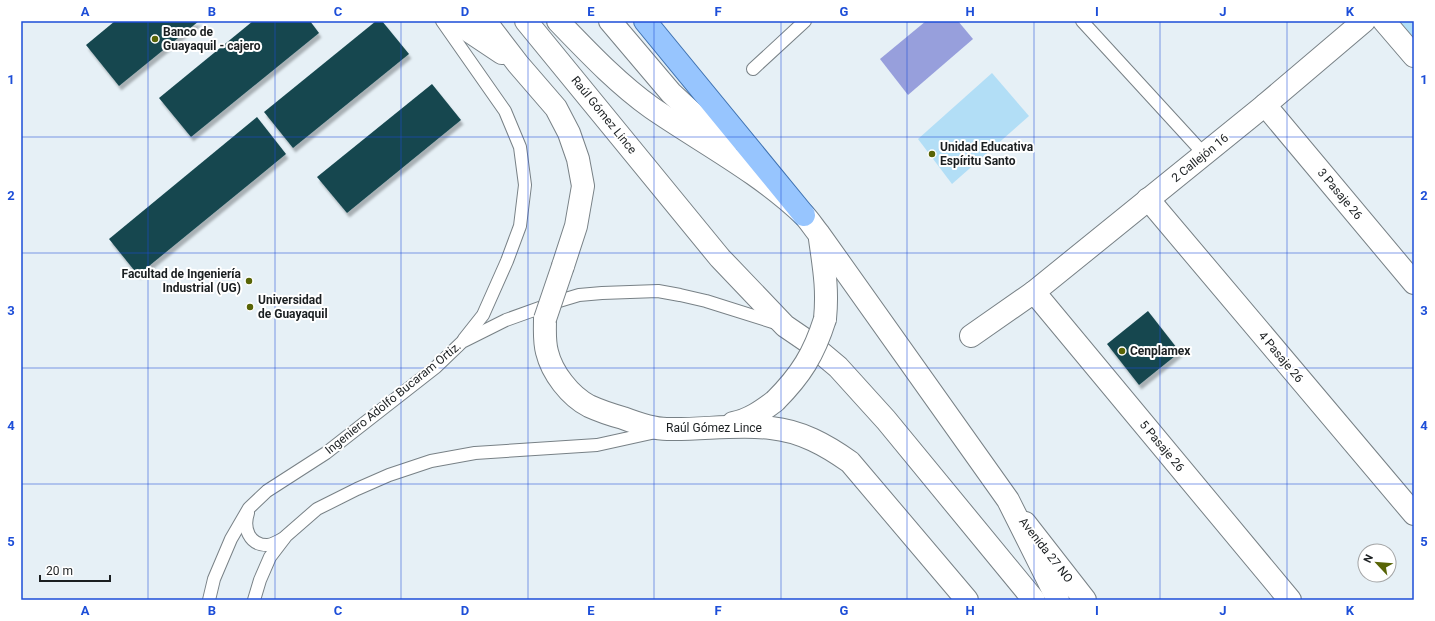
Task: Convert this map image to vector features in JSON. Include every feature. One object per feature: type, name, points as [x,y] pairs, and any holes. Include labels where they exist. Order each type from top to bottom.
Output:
[{"type":"main road","points":[[454,21],[518,64]]},
{"type":"main road","name":"Raúl Gómez Lince","points":[[485,21],[518,64],[556,108],[569,133],[578,159],[583,186],[576,226],[564,266],[545,319],[544,338],[547,354],[555,372],[575,396],[588,405],[603,412],[633,422],[666,430],[712,427],[771,428],[793,432],[832,449],[850,462],[967,600]]},
{"type":"main road","name":"Raúl Gómez Lince","points":[[526,21],[720,258],[786,326],[807,341],[838,367],[886,420],[1034,600]]},
{"type":"main road","points":[[558,21],[598,63],[628,90],[761,179]]},
{"type":"main road","points":[[610,21],[671,93],[714,132],[761,179],[804,215]]},
{"type":"main road","points":[[645,21],[819,234],[1008,500],[1058,600]]},
{"type":"main road","name":"2 Callejón 16","points":[[971,336],[1034,292],[1265,105],[1364,21]]},
{"type":"main road","points":[[1384,21],[1414,56]]},
{"type":"main road","name":"3 Pasaje 26","points":[[1265,105],[1414,283]]},
{"type":"main road","name":"4 Pasaje 26","points":[[1148,199],[1414,514]]},
{"type":"main road","points":[[712,427],[739,422],[759,413],[775,401],[796,380],[809,359],[819,338],[825,319],[827,298],[826,277],[819,234]]},
{"type":"main road","name":"5 Pasaje 26","points":[[1034,292],[1290,600]]},
{"type":"main road","name":"Avenida 27 NO","points":[[1008,500],[1085,600]]},
{"type":"lane","points":[[442,21],[505,111],[520,147],[525,185],[520,226],[507,261],[482,315],[462,342]]},
{"type":"lane","points":[[753,68],[805,21]]},
{"type":"lane","points":[[1082,21],[1204,154]]},
{"type":"lane","name":"Ingeniero Adolfo Bucaram Ortiz.","points":[[209,600],[214,579],[231,539],[249,508],[267,491],[326,453],[436,367],[462,342],[522,314],[572,297],[602,293],[658,291],[706,301],[786,326]]},
{"type":"lane","points":[[249,508],[245,520],[249,538],[267,546],[278,542],[323,506],[356,489],[389,475],[431,461],[475,453],[597,445],[666,430]]},
{"type":"lane","points":[[254,600],[260,580],[270,557],[286,536]]},
{"type":"shaded area","points":[[1396,21],[1414,21],[1414,41]]},
{"type":"shaded area","points":[[992,73],[1029,116],[952,184],[918,139]]},
{"type":"water","points":[[926,21],[958,21],[973,39],[908,95],[880,59]]},
{"type":"building","points":[[115,21],[199,21],[119,86],[86,45]]},
{"type":"building","points":[[253,21],[310,21],[319,33],[191,137],[159,98]]},
{"type":"building","points":[[376,21],[382,21],[409,54],[293,148],[264,112]]},
{"type":"building","points":[[432,84],[461,120],[347,213],[317,177]]},
{"type":"building","points":[[257,117],[286,154],[138,275],[109,239]]},
{"type":"building","points":[[1148,311],[1180,352],[1139,385],[1107,344]]},
{"type":"place","name":"Banco de Guayaquil - cajero","points":[[155,39]]},
{"type":"place","name":"Unidad Educativa Espíritu Santo","points":[[932,154]]},
{"type":"place","name":"Facultad de Ingeniería Industrial (UG)","points":[[249,281]]},
{"type":"place","name":"Universidad de Guayaquil","points":[[250,307]]},
{"type":"place","name":"Cenplamex","points":[[1122,351]]}]
